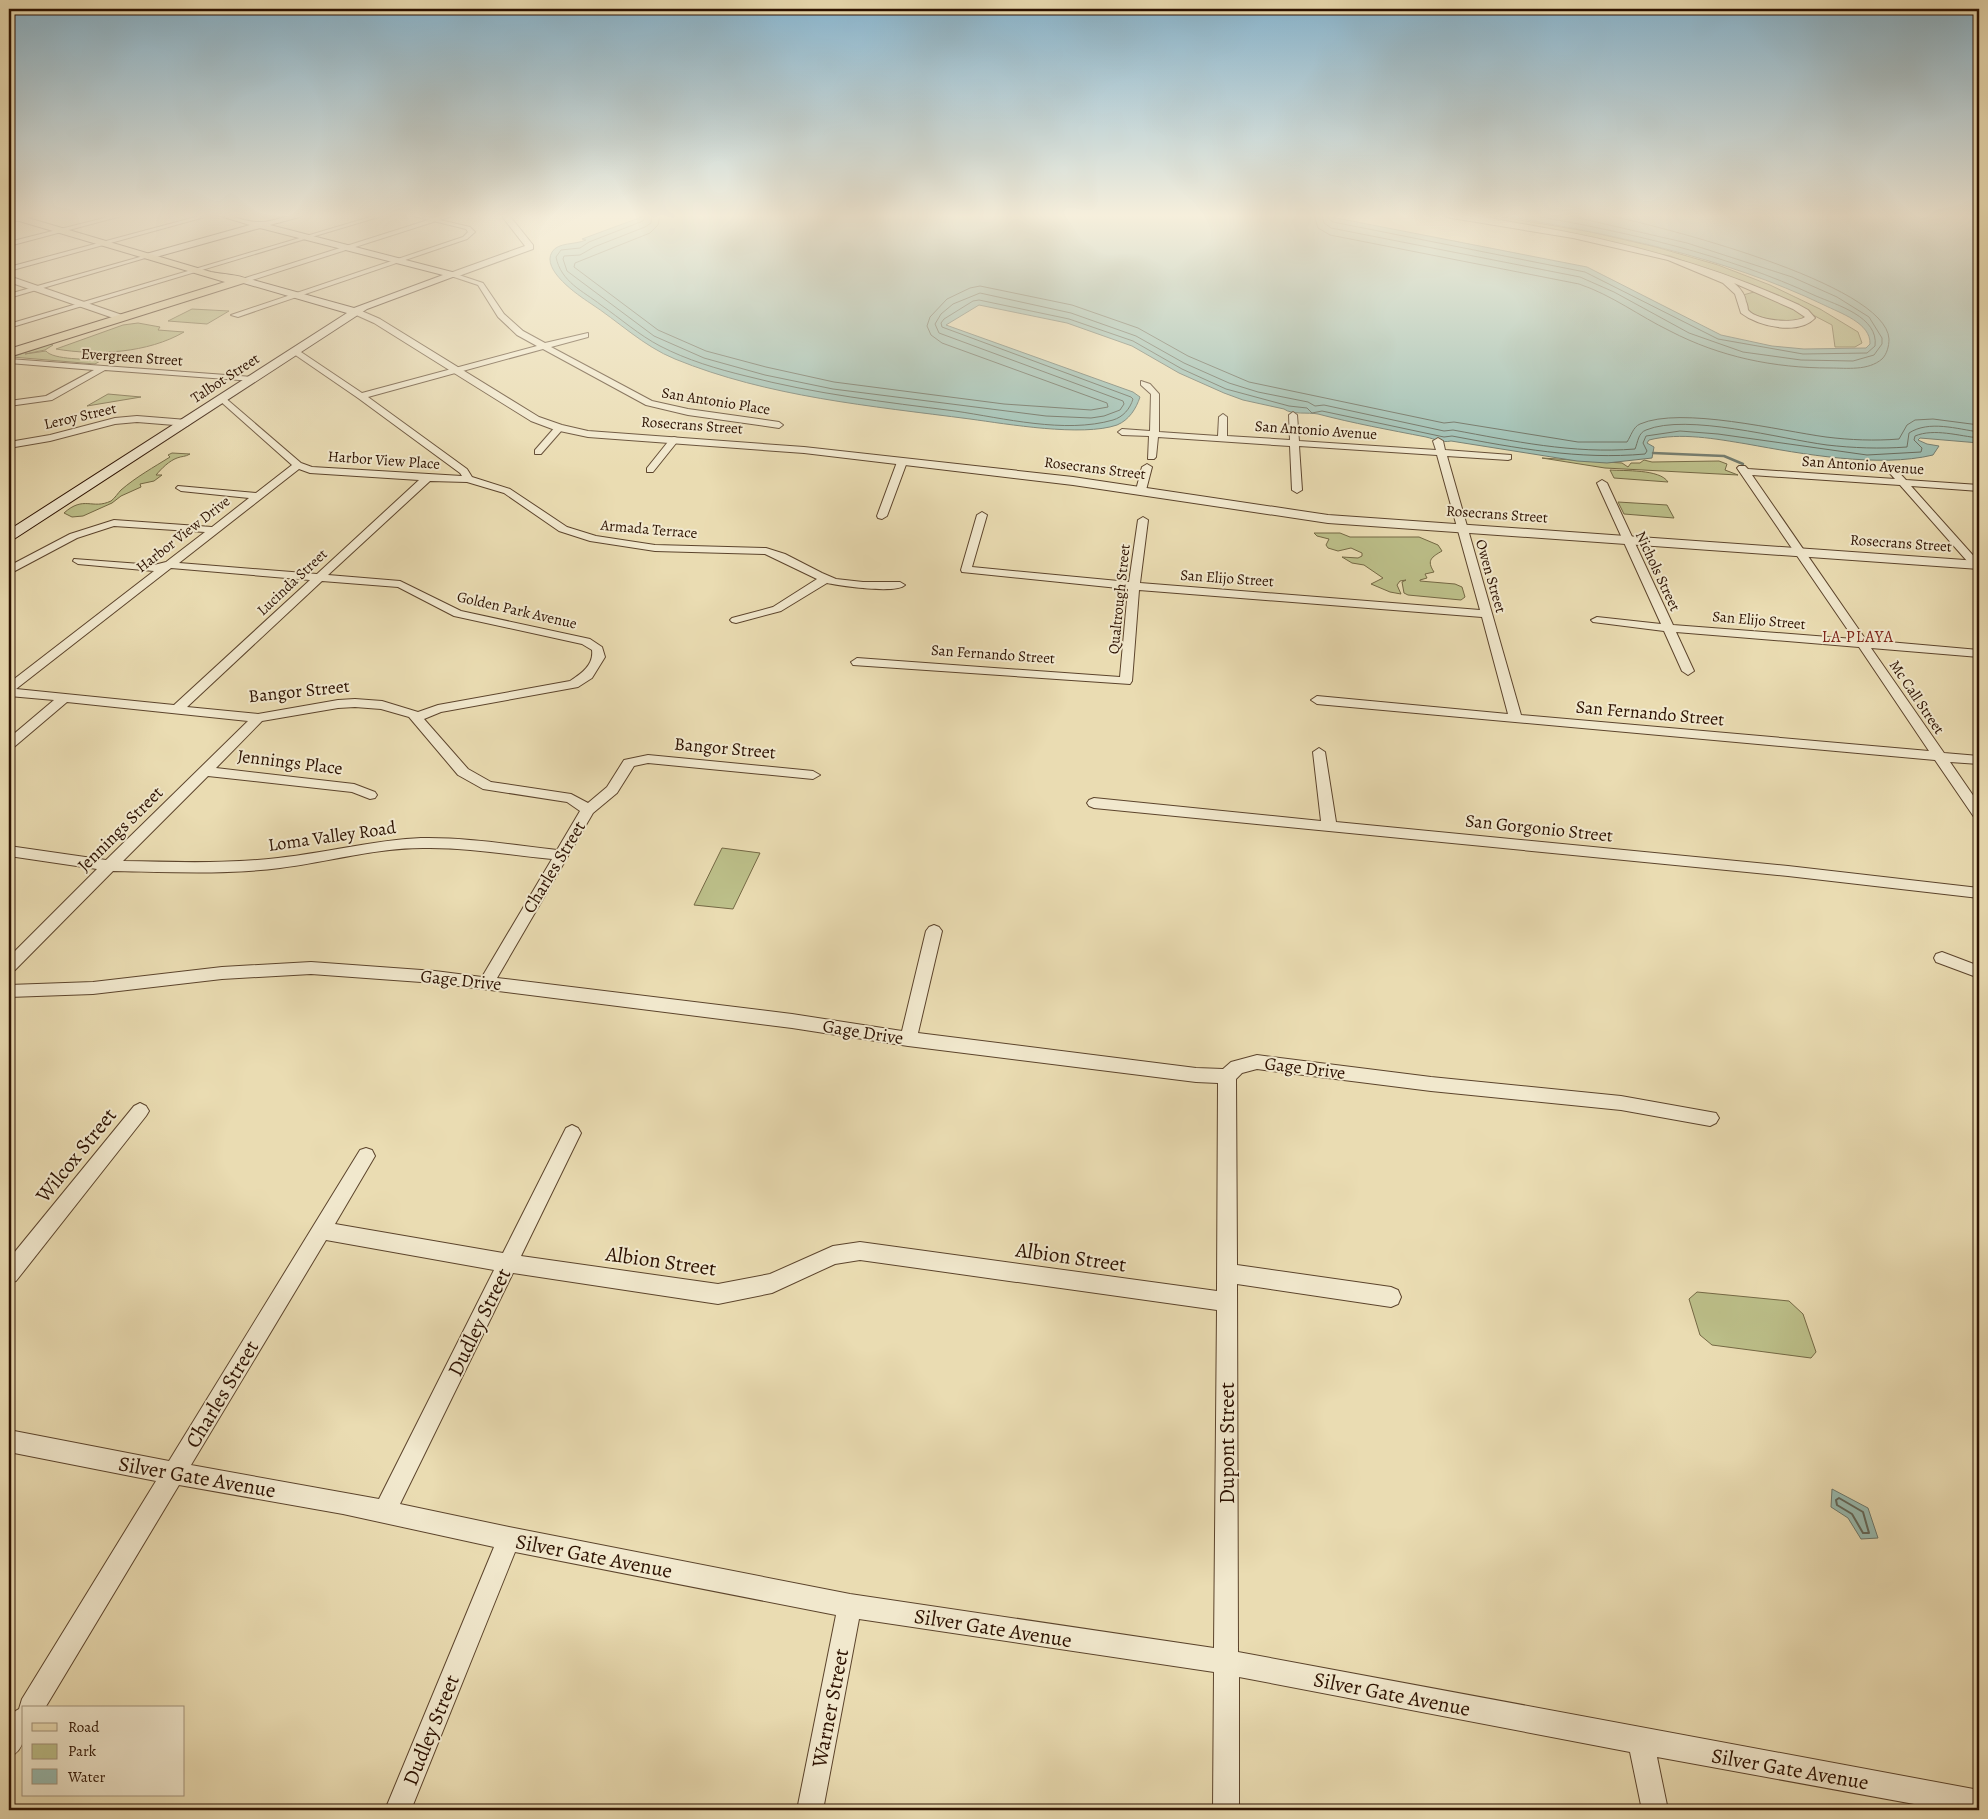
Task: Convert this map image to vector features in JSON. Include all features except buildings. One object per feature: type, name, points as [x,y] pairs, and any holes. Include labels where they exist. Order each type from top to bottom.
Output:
[{"type":"main road","points":[[9,353],[180,300]]},
{"type":"main road","name":"Rosecrans Street","points":[[317,300],[357,312]]},
{"type":"main road","name":"Talbot Street","points":[[9,536],[187,423],[363,307],[383,300]]},
{"type":"street","points":[[71,300],[122,318]]},
{"type":"street","points":[[9,326],[97,300]]},
{"type":"street","points":[[235,315],[280,300]]},
{"type":"street","name":"San Antonio Place","points":[[492,300],[507,322],[520,333],[650,403],[688,412],[779,425]]},
{"type":"street","points":[[1741,300],[1744,311],[1752,316],[1784,324],[1801,323],[1809,320],[1809,315],[1780,300]]},
{"type":"street","name":"Rosecrans Street","points":[[357,312],[455,369],[526,414],[559,428],[588,434],[804,450],[1141,490],[1306,517],[1978,566]]},
{"type":"street","points":[[361,396],[585,335]]},
{"type":"street","name":"Armada Terrace","points":[[296,352],[361,396],[464,471],[468,479],[507,491],[563,529],[594,539],[655,548],[766,550],[779,554],[826,578],[858,585],[900,584]]},
{"type":"street","name":"Evergreen Street","points":[[9,361],[253,379]]},
{"type":"street","points":[[9,403],[34,402],[49,398],[103,368]]},
{"type":"street","points":[[1141,490],[1154,447],[1153,434],[1156,397],[1144,383]]},
{"type":"street","points":[[223,399],[298,465]]},
{"type":"street","points":[[1293,415],[1297,490]]},
{"type":"street","points":[[1222,439],[1223,416]]},
{"type":"street","name":"Leroy Street","points":[[9,445],[50,438],[115,421],[136,419],[187,423]]},
{"type":"street","points":[[538,452],[559,428]]},
{"type":"street","name":"San Antonio Avenue","points":[[1122,432],[1294,443],[1440,447],[1508,457]]},
{"type":"street","points":[[650,470],[674,440]]},
{"type":"street","name":"Owen Street","points":[[1440,447],[1461,528],[1516,718]]},
{"type":"street","points":[[882,516],[902,462]]},
{"type":"street","name":"Harbor View Place","points":[[298,465],[310,470],[468,479]]},
{"type":"street","name":"Harbor View Drive","points":[[9,690],[298,465]]},
{"type":"street","points":[[1890,468],[1978,566]]},
{"type":"street","name":"San Antonio Avenue","points":[[1744,470],[1979,488]]},
{"type":"street","name":"Mc Call Street","points":[[1744,470],[1979,814]]},
{"type":"street","name":"Lucinda Street","points":[[177,709],[427,478]]},
{"type":"street","name":"Nichols Street","points":[[1602,483],[1688,671]]},
{"type":"street","points":[[181,488],[258,496]]},
{"type":"street","name":"San Elijo Street","points":[[982,515],[966,570],[1134,586],[1486,614]]},
{"type":"street","name":"Qualtrough Street","points":[[1126,681],[1142,520]]},
{"type":"street","points":[[9,570],[37,554],[100,526],[114,523],[213,530]]},
{"type":"street","name":"Golden Park Avenue","points":[[78,561],[154,568],[168,565],[400,584],[458,614],[577,639],[586,642],[598,650],[599,657],[588,675],[574,684],[438,709],[417,717]]},
{"type":"street","points":[[736,620],[777,609],[826,578]]},
{"type":"street","name":"San Elijo Street","points":[[1597,620],[1668,628],[1979,653]]},
{"type":"street","name":"San Fernando Street","points":[[858,662],[936,666],[1126,681]]},
{"type":"street","name":"Bangor Street","points":[[9,690],[64,698],[258,718],[355,703],[382,705],[413,714],[417,717],[463,772],[488,786],[571,798],[588,810]]},
{"type":"street","points":[[9,744],[64,698]]},
{"type":"street","name":"San Fernando Street","points":[[1317,700],[1979,760]]},
{"type":"street","name":"Jennings Street","points":[[9,966],[258,718]]},
{"type":"street","points":[[1319,752],[1330,825]]},
{"type":"street","name":"Bangor Street","points":[[634,761],[648,759],[813,775]]},
{"type":"street","name":"Charles Street","points":[[486,983],[588,810],[612,790],[629,763],[634,761]]},
{"type":"street","name":"Jennings Place","points":[[205,771],[354,788],[370,796]]},
{"type":"street","name":"San Gorgonio Street","points":[[1094,803],[1330,825],[1979,893]]},
{"type":"street","name":"Loma Valley Road","points":[[9,851],[109,866],[228,868],[280,863],[380,846],[423,843],[466,845],[560,855]]},
{"type":"street","points":[[908,1039],[934,931]]},
{"type":"street","points":[[1942,958],[1979,972]]},
{"type":"street","name":"Gage Drive","points":[[9,991],[93,988],[222,973],[311,968],[435,977],[792,1021],[908,1039],[1196,1075],[1228,1076],[1237,1067],[1258,1062],[1431,1084],[1621,1103],[1710,1118]]},
{"type":"street","name":"Dupont Street","points":[[1226,1810],[1228,1076]]},
{"type":"street","name":"Wilcox Street","points":[[9,1274],[140,1111]]},
{"type":"street","name":"Dudley Street","points":[[385,1511],[572,1133]]},
{"type":"street","name":"Charles Street","points":[[32,1706],[366,1156]]},
{"type":"street","name":"Albion Street","points":[[321,1230],[508,1263],[718,1294],[772,1283],[834,1255],[860,1252],[1227,1302]]},
{"type":"street","points":[[1227,1273],[1391,1297]]},
{"type":"street","name":"Silver Gate Avenue","points":[[9,1441],[385,1511],[509,1539],[850,1606],[1226,1662],[1979,1803]]},
{"type":"street","name":"Dudley Street","points":[[398,1810],[509,1539]]},
{"type":"street","name":"Warner Street","points":[[810,1810],[850,1606]]},
{"type":"street","points":[[9,1744],[22,1722]]},
{"type":"street","points":[[1641,1741],[1655,1810]]},
{"type":"green space","points":[[1744,300],[1777,300],[1805,316],[1805,319],[1784,322],[1748,312]]},
{"type":"green space","points":[[1784,300],[1801,300],[1820,309],[1858,332],[1862,343],[1855,347],[1835,347],[1832,325]]},
{"type":"green space","points":[[192,309],[229,311],[207,324],[168,321]]},
{"type":"green space","points":[[138,323],[160,327],[158,330],[184,332],[155,344],[122,351],[88,352],[56,349],[123,325]]},
{"type":"green space","points":[[50,344],[53,345],[45,350],[25,354],[46,351],[63,358],[102,360],[95,364],[12,357]]},
{"type":"green space","points":[[108,394],[141,397],[87,406]]},
{"type":"green space","points":[[172,453],[190,454],[171,461],[156,475],[162,475],[154,481],[140,484],[141,487],[121,496],[112,503],[83,516],[72,517],[64,513],[77,505],[111,501],[127,485],[170,457],[168,455]]},
{"type":"green space","points":[[1542,458],[1622,463],[1628,467],[1631,463],[1640,463],[1644,460],[1652,462],[1719,461],[1727,464],[1725,470],[1738,475],[1605,468]]},
{"type":"green space","points":[[1610,470],[1650,473],[1664,478],[1668,482],[1614,478]]},
{"type":"green space","points":[[1618,502],[1667,505],[1674,518],[1624,514]]},
{"type":"green space","points":[[1314,533],[1340,533],[1350,537],[1419,537],[1438,545],[1442,551],[1433,557],[1430,562],[1434,572],[1425,574],[1427,578],[1420,581],[1455,584],[1462,587],[1465,597],[1461,600],[1408,595],[1404,593],[1402,582],[1406,580],[1400,581],[1397,585],[1401,594],[1390,592],[1371,584],[1383,578],[1364,565],[1352,563],[1342,557],[1358,558],[1362,556],[1362,553],[1351,548],[1338,551],[1328,548],[1326,545],[1329,539],[1317,536]]},
{"type":"green space","points":[[722,848],[760,853],[733,909],[694,905]]},
{"type":"green space","points":[[1697,1292],[1789,1301],[1803,1314],[1816,1352],[1811,1358],[1712,1345],[1700,1335],[1689,1299]]},
{"type":"water","points":[[585,300],[1652,300],[1721,335],[1772,346],[1804,349],[1866,348],[1870,344],[1869,337],[1860,325],[1846,315],[1812,300],[1979,300],[1979,443],[1920,438],[1918,440],[1939,446],[1933,455],[1912,459],[1865,460],[1816,455],[1711,438],[1686,436],[1649,440],[1647,443],[1654,447],[1652,458],[1607,463],[1577,461],[1442,441],[1318,414],[1291,412],[1243,400],[1179,373],[1132,346],[1067,323],[979,305],[946,325],[1133,392],[1140,397],[1132,414],[1117,425],[1084,430],[1044,428],[858,404],[746,383],[663,354]]},
{"type":"water","points":[[1832,1489],[1868,1508],[1878,1538],[1861,1539],[1848,1518],[1831,1507]]},
{"type":"waterway","points":[[1653,453],[1724,456],[1743,464]]},
{"type":"district","name":"LA PLAYA","points":[[1858,637]]}]
